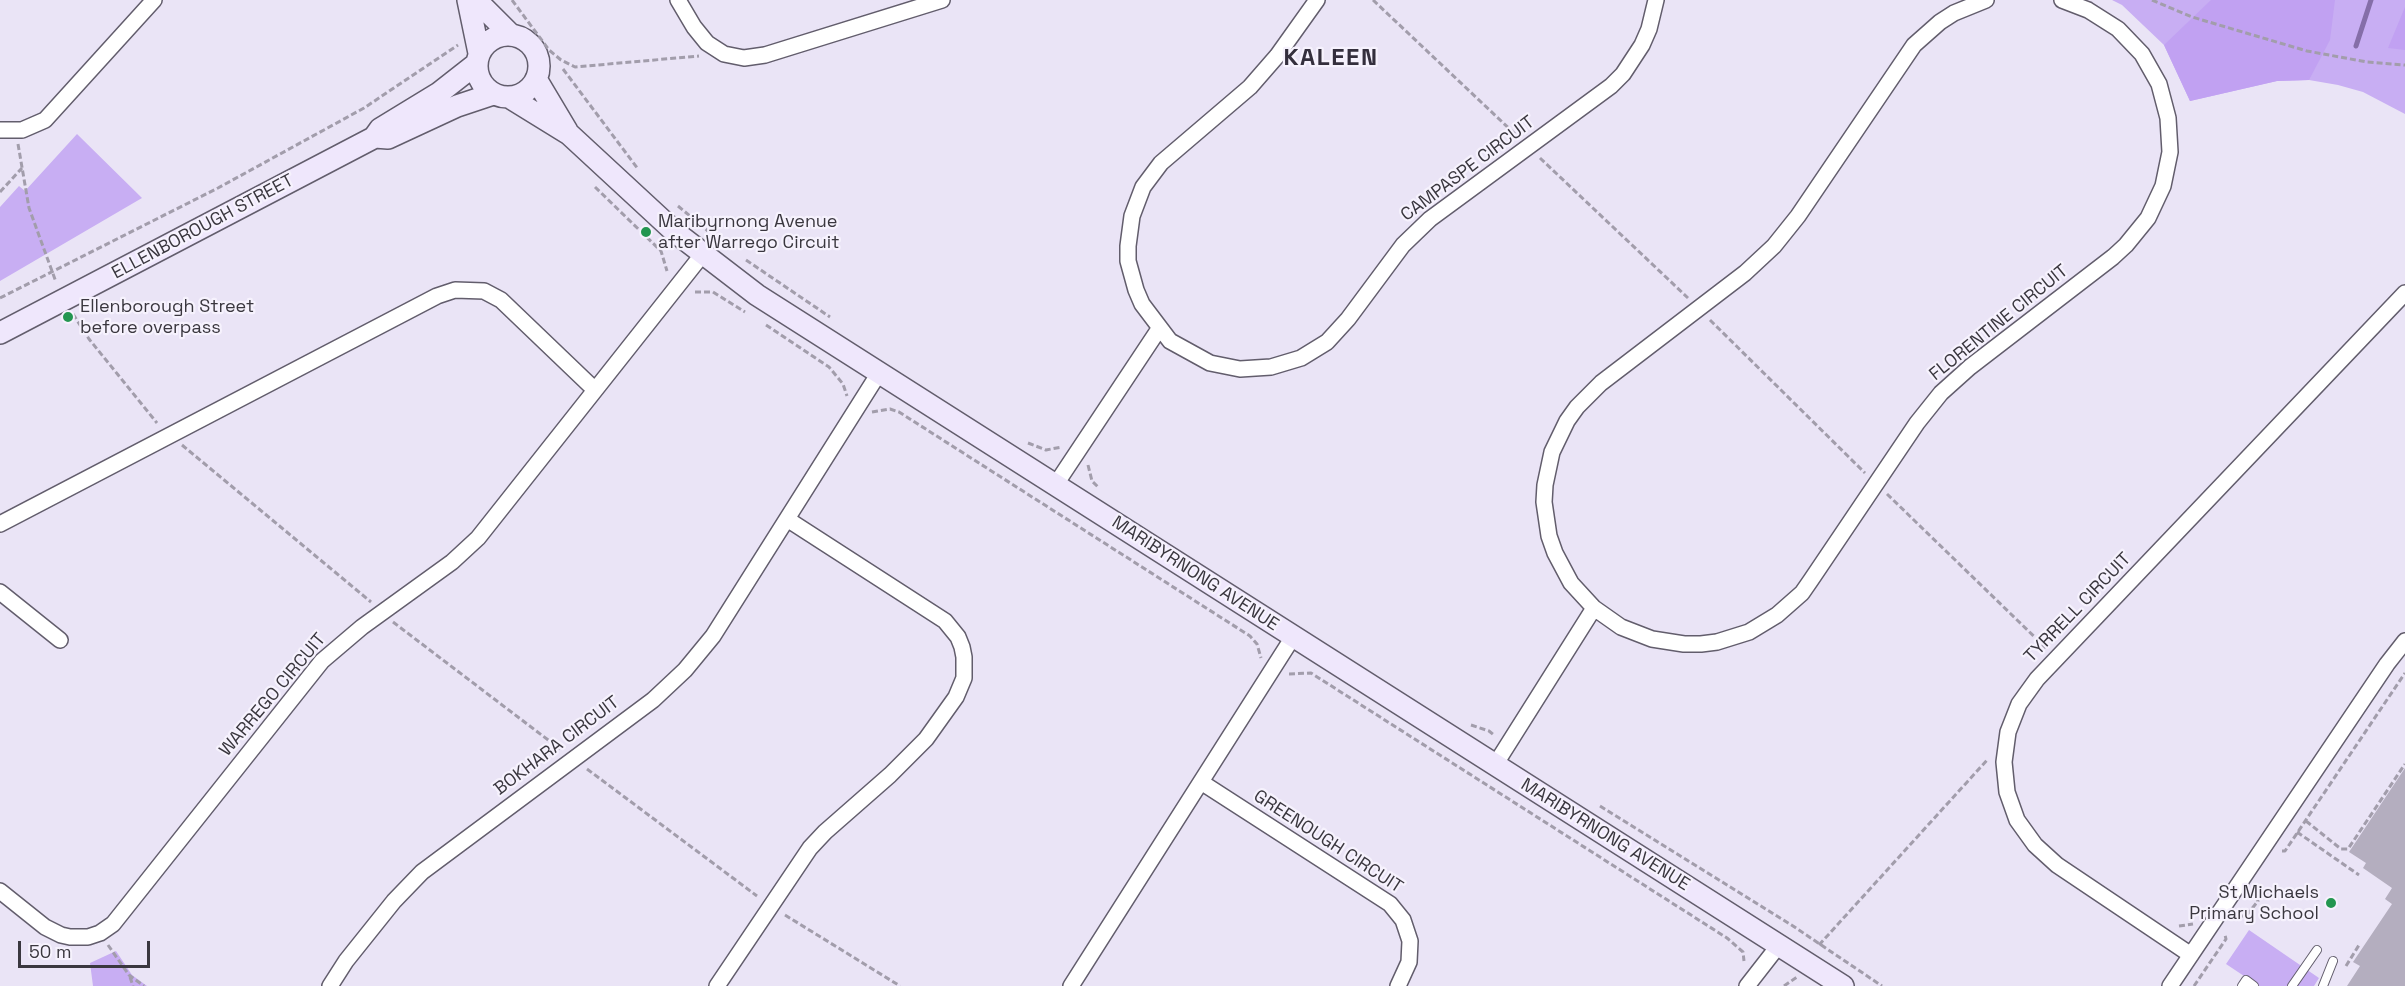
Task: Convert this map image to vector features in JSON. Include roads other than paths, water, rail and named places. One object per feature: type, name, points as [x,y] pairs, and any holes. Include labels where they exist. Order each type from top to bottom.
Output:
[{"type":"street","points":[[0,130],[22,130],[45,120],[154,0]]},
{"type":"street","points":[[468,0],[473,52],[480,81],[501,95],[525,92],[536,79],[539,62],[537,54],[526,41],[511,35],[476,0]]},
{"type":"street","points":[[678,0],[700,36],[707,43],[724,54],[744,58],[765,55],[942,0]]},
{"type":"street","name":"CAMPASPE CIRCUIT","points":[[1317,0],[1264,72],[1235,101],[1161,163],[1140,194],[1129,231],[1128,261],[1136,290],[1150,317],[1170,341],[1210,363],[1225,367],[1256,369],[1271,367],[1314,351],[1338,331],[1416,231],[1445,207],[1597,97],[1623,74],[1642,45],[1649,29],[1656,0]]},
{"type":"street","name":"FLORENTINE CIRCUIT","points":[[1986,0],[1954,13],[1914,45],[1786,231],[1760,260],[1588,394],[1567,421],[1552,452],[1545,485],[1544,502],[1549,536],[1571,583],[1594,608],[1607,618],[1636,634],[1668,643],[1684,644],[1717,642],[1749,632],[1777,615],[1802,593],[1917,423],[1941,393],[1970,367],[2126,245],[2148,218],[2163,186],[2170,152],[2169,126],[2164,101],[2142,54],[2118,29],[2088,10],[2062,0]]},
{"type":"street","points":[[473,52],[492,39],[511,35]]},
{"type":"street","name":"ELLENBOROUGH STREET","points":[[0,333],[375,137],[380,129],[439,93],[473,52]]},
{"type":"street","name":"MARIBYRNONG AVENUE","points":[[536,79],[569,134]]},
{"type":"street","name":"ELLENBOROUGH STREET","points":[[375,137],[388,138],[457,106],[501,95]]},
{"type":"street","name":"MARIBYRNONG AVENUE","points":[[501,95],[569,134],[648,209],[702,255],[757,295],[1779,945],[1800,970],[1843,986]]},
{"type":"street","name":"WARREGO CIRCUIT","points":[[0,891],[52,932],[70,938],[100,933],[119,918],[322,661],[362,627],[438,573],[465,551],[489,525],[702,255]]},
{"type":"street","points":[[0,524],[437,296],[455,290],[484,291],[501,300],[595,390]]},
{"type":"street","name":"TYRRELL CIRCUIT","points":[[2191,955],[2045,856],[2025,833],[2011,806],[2004,777],[2008,732],[2016,711],[2028,691],[2057,658],[2405,293]]},
{"type":"street","points":[[1056,484],[1159,329]]},
{"type":"street","name":"BOKHARA CIRCUIT","points":[[330,986],[346,961],[387,909],[422,872],[652,700],[685,670],[712,636],[879,373]]},
{"type":"street","points":[[717,986],[810,848],[926,739],[956,697],[964,678],[962,647],[958,637],[945,621],[787,519]]},
{"type":"street","points":[[0,592],[60,640]]},
{"type":"street","points":[[1495,765],[1594,608]]},
{"type":"street","points":[[1071,986],[1293,637]]},
{"type":"street","points":[[2170,986],[2387,664],[2405,641]]},
{"type":"street","name":"GREENOUGH CIRCUIT","points":[[1201,782],[1390,904],[1403,920],[1410,941],[1409,962],[1398,986]]},
{"type":"street","points":[[1747,986],[1779,945]]},
{"type":"lane","points":[[2292,986],[2317,950]]},
{"type":"lane","points":[[2323,986],[2333,961]]},
{"type":"lane","points":[[2242,986],[2246,980],[2254,986]]},
{"type":"waterway","points":[[2356,46],[2371,0]]},
{"type":"place","name":"Maribyrnong Avenue after Warrego Circuit","points":[[646,232]]},
{"type":"place","name":"Ellenborough Street before overpass","points":[[68,317]]},
{"type":"place","name":"St Michaels Primary School","points":[[2331,903]]},
{"type":"district","name":"KALEEN","points":[[1331,58]]}]
